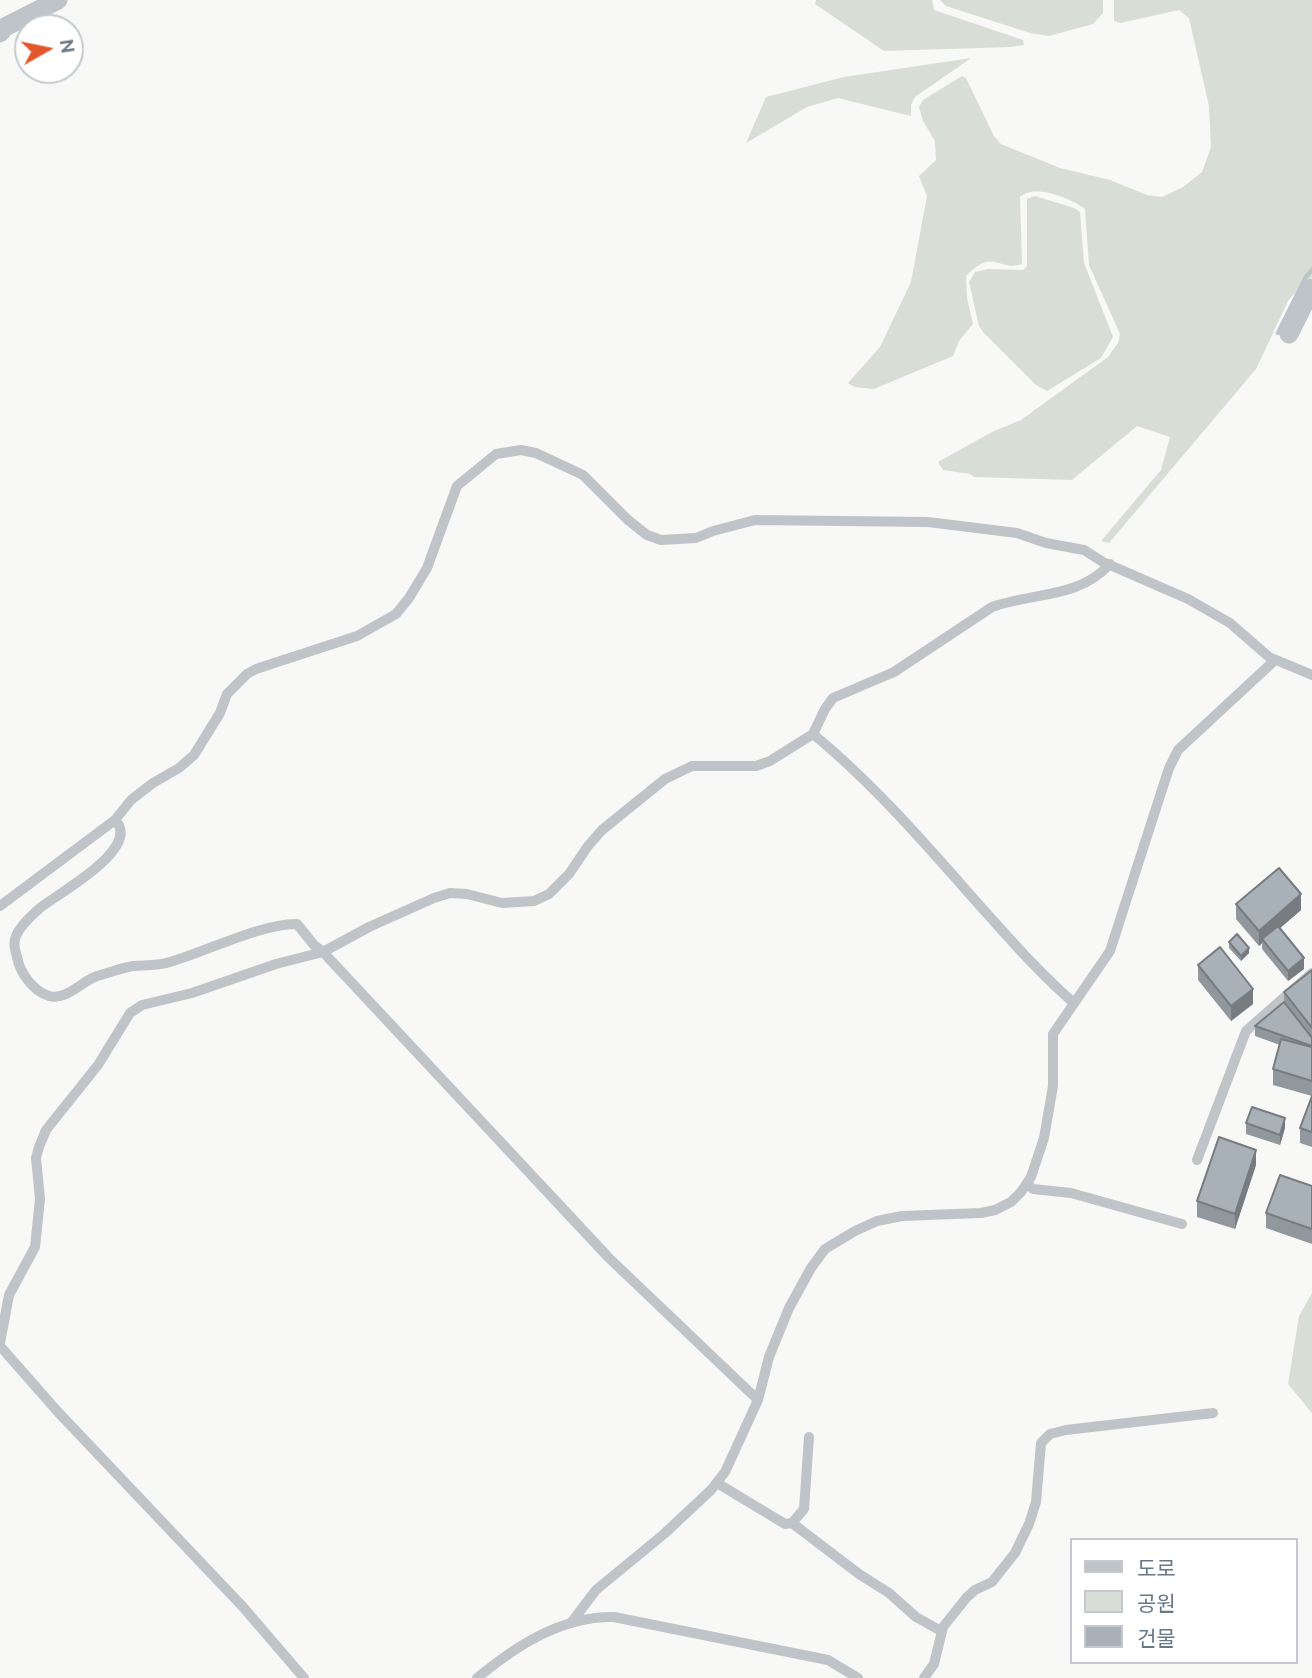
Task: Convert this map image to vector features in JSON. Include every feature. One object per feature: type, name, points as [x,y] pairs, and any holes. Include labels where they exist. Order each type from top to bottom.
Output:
[{"type":"street","points":[[0,33],[5,27],[58,0]]},
{"type":"street","points":[[1289,334],[1312,288]]},
{"type":"lane","points":[[0,906],[115,820],[131,800],[194,755],[220,713],[227,694],[247,674],[256,668],[356,636],[396,614],[427,568],[457,486],[496,454],[507,452],[536,453],[568,466],[593,484],[628,520],[647,535],[661,540],[696,538],[755,520],[928,522],[1017,533],[1046,543],[1084,550],[1188,599],[1230,623],[1251,643],[1275,660],[1312,675]]},
{"type":"lane","points":[[304,1678],[243,1607],[58,1412],[0,1345],[9,1295],[35,1247],[40,1199],[36,1158],[39,1147],[46,1130],[98,1065],[130,1013],[142,1005],[192,993],[276,964],[323,952],[369,927],[442,895],[467,894],[502,903],[534,901],[549,894],[569,874],[588,845],[602,830],[665,779],[692,766],[756,766],[770,761],[813,734],[825,709],[834,698],[894,672],[976,616],[1009,601],[1079,588],[1096,579],[1110,564]]},
{"type":"lane","points":[[571,1623],[596,1590],[664,1534],[725,1472],[758,1400],[769,1357],[789,1308],[825,1249],[877,1221],[902,1216],[995,1210],[1011,1202],[1027,1184],[1044,1138],[1053,1086],[1053,1034],[1110,951],[1158,800],[1178,750],[1275,660]]},
{"type":"lane","points":[[813,734],[847,762],[930,849],[1047,981],[1074,1003]]},
{"type":"lane","points":[[115,820],[120,826],[120,838],[102,863],[40,908],[15,937],[18,963],[25,978],[50,997],[59,996],[93,978],[134,966],[170,962],[289,924],[297,924],[609,1258],[758,1400]]},
{"type":"lane","points":[[1197,1160],[1246,1031],[1312,972]]},
{"type":"lane","points":[[1027,1184],[1032,1189],[1071,1194],[1182,1224]]},
{"type":"lane","points":[[924,1678],[934,1664],[941,1631],[967,1597],[992,1582],[1015,1553],[1036,1502],[1041,1443],[1050,1434],[1213,1413]]},
{"type":"lane","points":[[717,1483],[785,1524],[792,1523],[804,1509],[808,1437]]},
{"type":"lane","points":[[792,1523],[859,1574],[889,1593],[916,1617],[941,1631]]},
{"type":"lane","points":[[477,1678],[520,1645],[553,1628],[593,1616],[614,1617],[828,1660],[858,1678]]},
{"type":"green space","points":[[816,0],[932,0],[934,10],[1023,40],[1024,45],[884,51],[815,4]]},
{"type":"green space","points":[[940,0],[1103,0],[1103,13],[1093,24],[1049,36],[1030,33],[946,6]]},
{"type":"green space","points":[[1114,0],[1312,0],[1312,277],[1289,299],[1256,369],[1109,543],[1101,541],[1161,470],[1170,437],[1137,426],[1072,480],[974,477],[943,470],[938,462],[994,431],[1021,420],[1108,357],[1118,343],[1120,334],[1089,265],[1085,209],[1079,205],[1044,192],[1027,193],[1020,197],[1022,264],[1014,266],[995,262],[983,263],[966,276],[967,298],[973,324],[959,341],[953,356],[874,389],[854,387],[848,383],[880,347],[911,282],[927,196],[919,176],[936,160],[935,141],[923,121],[919,107],[923,100],[962,76],[966,78],[994,136],[1001,144],[1060,168],[1110,180],[1147,195],[1162,197],[1183,187],[1202,172],[1211,147],[1209,106],[1189,18],[1179,10],[1120,23],[1114,21]]},
{"type":"green space","points":[[971,58],[915,97],[911,105],[911,116],[838,98],[807,107],[746,143],[766,97],[844,77]]},
{"type":"green space","points":[[1035,196],[1080,212],[1084,263],[1113,337],[1101,358],[1047,391],[1036,385],[983,332],[979,326],[969,282],[975,272],[988,269],[1023,270],[1027,266],[1027,199]]},
{"type":"green space","points":[[1312,1293],[1312,1413],[1288,1384],[1299,1316]]},
{"type":"building","points":[[1279,868],[1301,894],[1259,931],[1236,904]]},
{"type":"building","points":[[1278,926],[1304,958],[1288,971],[1262,939]]},
{"type":"building","points":[[1237,934],[1249,948],[1241,956],[1229,942]]},
{"type":"building","points":[[1220,947],[1253,989],[1231,1006],[1198,965]]},
{"type":"building","points":[[1312,970],[1312,1028],[1284,992]]},
{"type":"building","points":[[1284,1002],[1312,1038],[1312,1046],[1255,1026]]},
{"type":"building","points":[[1281,1039],[1312,1047],[1312,1081],[1273,1069]]},
{"type":"building","points":[[1312,1096],[1312,1132],[1300,1128]]},
{"type":"building","points":[[1252,1107],[1285,1118],[1280,1135],[1246,1123]]},
{"type":"building","points":[[1219,1137],[1256,1150],[1235,1214],[1197,1201]]},
{"type":"building","points":[[1280,1175],[1312,1186],[1312,1229],[1266,1213]]},
{"type":"waterway","points":[[1278,333],[1312,270]]}]
